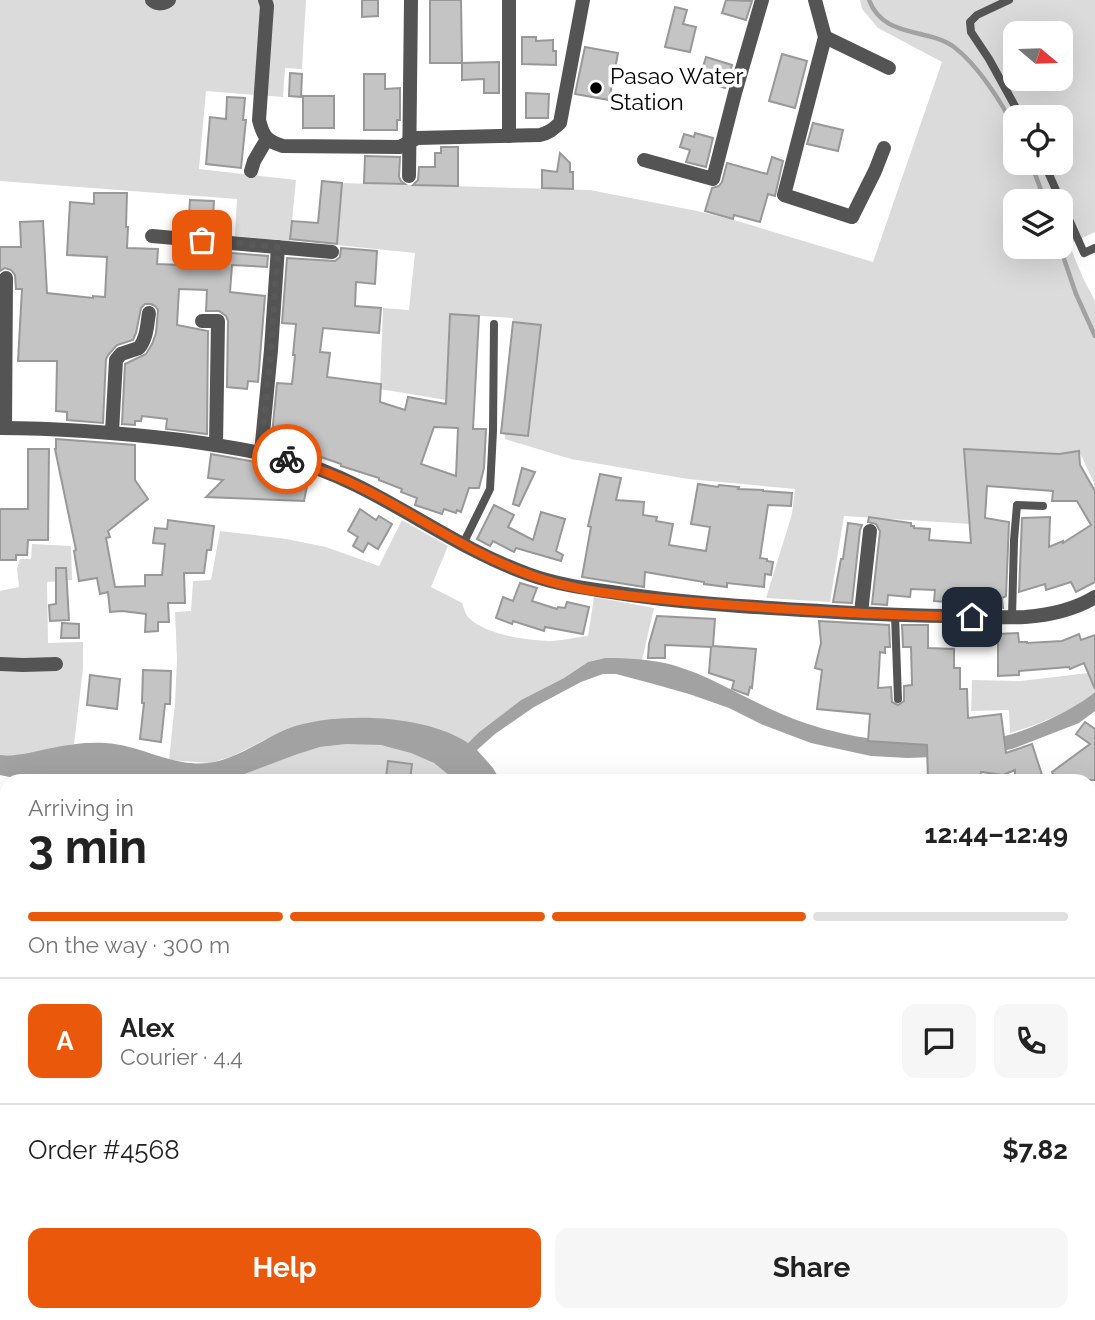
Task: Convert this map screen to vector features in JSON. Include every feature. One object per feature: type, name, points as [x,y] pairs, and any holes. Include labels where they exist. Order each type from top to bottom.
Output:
[{"type":"street","points":[[152,0],[163,3],[169,0]]},
{"type":"street","points":[[265,0],[267,6],[258,120],[267,139],[283,146],[400,147],[417,138],[547,134],[560,123],[583,0]]},
{"type":"street","points":[[409,176],[411,0]]},
{"type":"street","points":[[509,0],[509,136]]},
{"type":"street","points":[[644,160],[713,179],[762,0]]},
{"type":"street","points":[[815,0],[825,37],[784,195],[852,217],[884,148]]},
{"type":"street","points":[[825,37],[889,68]]},
{"type":"street","points":[[251,171],[267,139]]},
{"type":"street","points":[[152,236],[332,252]]},
{"type":"street","points":[[261,453],[278,247]]},
{"type":"street","points":[[6,278],[3,428],[112,432],[216,444],[288,459],[340,477],[463,544],[525,573],[570,586],[644,598],[895,615],[1012,617],[1063,611],[1095,597]]},
{"type":"street","points":[[112,432],[116,360],[121,354],[141,346],[149,313]]},
{"type":"street","points":[[202,321],[218,321],[216,444]]},
{"type":"street","points":[[860,613],[870,531]]},
{"type":"street","points":[[0,664],[56,664]]},
{"type":"lane","points":[[1009,0],[977,15],[970,22],[970,26],[1014,105]]},
{"type":"lane","points":[[1049,175],[1084,253],[1095,248]]},
{"type":"lane","points":[[463,544],[490,489],[494,324]]},
{"type":"lane","points":[[1012,617],[1017,505],[1043,506]]},
{"type":"lane","points":[[895,615],[898,699]]},
{"type":"shaded area","points":[[0,0],[306,0],[302,69],[285,68],[283,97],[206,91],[199,169],[296,180],[290,241],[235,236],[237,199],[0,181]]},
{"type":"shaded area","points":[[860,0],[1095,0],[1095,232],[1073,242],[1073,189],[1003,189],[1003,259],[1073,259],[1073,254],[1095,301],[1095,494],[1094,483],[1079,451],[1059,454],[964,449],[970,524],[844,516],[830,602],[766,598],[792,514],[795,489],[688,479],[571,459],[505,439],[513,318],[450,314],[446,400],[380,389],[383,308],[409,310],[415,253],[337,245],[342,183],[590,190],[734,220],[873,262],[942,62],[878,28],[862,9]]},
{"type":"shaded area","points":[[402,520],[448,546],[431,587],[462,603],[468,616],[476,624],[507,636],[554,641],[588,636],[594,597],[654,608],[642,660],[605,658],[588,662],[521,700],[468,743],[441,730],[411,723],[364,718],[266,739],[233,756],[210,763],[169,760],[177,659],[175,612],[191,611],[193,581],[211,580],[220,531],[326,547],[379,566]]},
{"type":"shaded area","points":[[32,544],[71,546],[72,580],[47,582],[48,643],[83,642],[83,669],[74,744],[28,754],[0,755],[0,591],[19,587],[17,569],[20,559],[31,559]]},
{"type":"shaded area","points":[[605,658],[639,659],[673,665],[703,676],[801,722],[871,739],[905,741],[1005,736],[1047,721],[1095,692],[1095,711],[1079,723],[1012,749],[982,755],[908,758],[871,756],[811,743],[689,694],[616,674],[603,674],[581,682],[534,707],[477,750],[496,774],[448,774],[434,763],[411,753],[381,745],[347,744],[320,747],[245,774],[0,774],[0,755],[85,743],[118,745],[182,762],[209,763],[239,753],[287,729],[307,723],[354,718],[379,718],[428,726],[450,733],[468,743],[521,700],[588,662]]},
{"type":"shaded area","points":[[1095,669],[1095,692],[1086,699],[1044,721],[1010,733],[1009,710],[971,711],[972,680],[1021,681],[1088,673]]},
{"type":"shaded area","points":[[347,744],[390,746],[410,752],[449,774],[245,774],[320,747]]},
{"type":"building","points":[[362,0],[378,0],[378,16],[362,17]]},
{"type":"building","points":[[430,0],[461,0],[462,63],[430,63]]},
{"type":"building","points":[[726,0],[752,1],[746,20],[722,13]]},
{"type":"building","points":[[675,7],[687,10],[683,24],[696,27],[690,52],[665,47]]},
{"type":"building","points":[[522,37],[536,37],[536,41],[553,40],[556,65],[522,64]]},
{"type":"building","points":[[585,47],[618,53],[609,100],[575,94]]},
{"type":"building","points":[[782,54],[807,61],[795,108],[769,101]]},
{"type":"building","points":[[706,57],[732,65],[725,88],[699,80]]},
{"type":"building","points":[[499,62],[499,93],[484,93],[484,79],[462,80],[462,63]]},
{"type":"building","points":[[290,73],[302,74],[301,97],[289,96]]},
{"type":"building","points":[[364,74],[385,74],[385,89],[400,88],[400,120],[397,120],[397,130],[364,130]]},
{"type":"building","points":[[526,93],[549,94],[548,118],[526,118]]},
{"type":"building","points":[[303,96],[334,96],[334,128],[303,128]]},
{"type":"building","points":[[227,97],[245,98],[243,120],[246,120],[241,168],[206,164],[210,117],[226,119]]},
{"type":"building","points":[[813,123],[843,130],[838,151],[807,144]]},
{"type":"building","points":[[695,133],[713,138],[706,167],[686,162],[690,150],[680,147],[684,134],[694,137]]},
{"type":"building","points":[[441,147],[458,147],[458,186],[413,185],[418,180],[419,167],[435,167],[435,153],[441,153]]},
{"type":"building","points":[[560,153],[570,163],[573,189],[542,188],[542,170],[557,172]]},
{"type":"building","points":[[365,156],[400,157],[399,177],[405,184],[364,183]]},
{"type":"building","points":[[772,157],[783,161],[775,196],[768,194],[760,222],[734,215],[733,219],[705,211],[712,188],[722,182],[727,163],[767,174]]},
{"type":"building","points":[[322,181],[342,183],[337,244],[290,239],[292,221],[318,223]]},
{"type":"building","points":[[94,193],[127,193],[127,248],[158,249],[157,264],[206,266],[208,251],[268,256],[267,267],[232,265],[230,292],[265,296],[258,382],[248,381],[247,389],[227,387],[226,316],[219,311],[206,311],[207,290],[179,289],[177,325],[208,331],[207,434],[166,429],[167,419],[142,416],[141,421],[135,421],[135,425],[122,424],[125,364],[146,354],[156,333],[158,310],[151,304],[145,304],[141,308],[133,340],[117,345],[106,359],[103,423],[67,420],[67,412],[56,411],[57,361],[18,361],[22,289],[16,289],[15,275],[11,270],[5,268],[0,271],[0,247],[21,247],[20,222],[43,221],[47,293],[105,297],[107,257],[67,255],[70,202],[94,204]]},
{"type":"building","points":[[190,200],[214,201],[212,232],[188,230]]},
{"type":"building","points":[[341,248],[377,251],[375,284],[356,282],[355,306],[381,308],[379,333],[323,328],[320,352],[330,353],[327,377],[381,384],[380,402],[405,410],[408,397],[446,404],[450,314],[479,316],[473,429],[486,429],[484,468],[479,488],[469,488],[461,512],[444,509],[442,514],[415,505],[417,498],[401,492],[402,489],[379,478],[312,454],[312,457],[271,445],[277,383],[292,384],[295,355],[296,324],[282,323],[287,258],[335,261],[340,257]],"holes":[[[434,427],[458,428],[456,476],[421,464]]]},
{"type":"building","points":[[513,322],[541,325],[528,436],[501,433]]},
{"type":"building","points":[[56,439],[135,445],[135,480],[148,499],[108,531],[110,537],[106,538],[115,587],[145,586],[145,575],[162,575],[165,544],[153,543],[155,528],[167,529],[168,520],[214,526],[204,573],[184,573],[185,603],[168,603],[169,622],[158,622],[158,631],[145,632],[146,614],[110,612],[108,592],[100,594],[97,578],[79,581],[76,550],[55,449]]},
{"type":"building","points":[[28,449],[49,449],[48,540],[28,540],[27,555],[16,555],[16,560],[0,560],[0,509],[28,509]]},
{"type":"building","points":[[964,449],[1059,454],[1079,451],[1080,465],[1095,491],[1095,582],[1076,592],[1071,582],[1046,590],[1045,584],[1019,592],[1022,518],[1050,517],[1049,547],[1063,543],[1091,525],[1077,501],[1052,501],[1053,491],[987,486],[985,518],[1009,522],[1006,596],[1002,598],[1003,608],[984,606],[984,600],[948,598],[947,602],[934,601],[935,590],[911,589],[910,597],[888,595],[887,605],[872,604],[880,531],[876,524],[868,522],[869,517],[911,523],[914,528],[930,529],[929,540],[971,543]]},
{"type":"building","points":[[211,454],[273,465],[309,476],[304,501],[206,497],[223,480],[208,478]]},
{"type":"building","points":[[522,468],[535,472],[519,506],[513,504]]},
{"type":"building","points":[[600,474],[621,478],[616,500],[644,502],[643,515],[657,517],[656,521],[673,524],[669,545],[706,551],[710,527],[691,524],[698,484],[792,493],[791,506],[768,505],[760,558],[773,562],[771,575],[765,574],[764,587],[727,583],[727,587],[645,572],[644,587],[582,577],[591,527],[588,526]]},
{"type":"building","points":[[494,505],[514,515],[508,527],[533,540],[541,512],[565,519],[556,551],[563,555],[561,561],[516,548],[514,552],[493,541],[490,546],[477,539]]},
{"type":"building","points":[[360,509],[376,520],[379,516],[392,524],[378,549],[368,543],[363,552],[353,546],[358,537],[348,531]]},
{"type":"building","points":[[848,523],[862,525],[852,603],[833,602],[843,559]]},
{"type":"building","points":[[56,568],[66,568],[69,620],[50,621],[49,605],[56,604]]},
{"type":"building","points":[[520,583],[537,588],[532,601],[557,609],[565,608],[567,602],[589,607],[583,634],[545,627],[544,631],[496,618],[503,597],[513,601]]},
{"type":"building","points":[[657,616],[715,619],[713,646],[756,649],[752,688],[750,687],[748,695],[732,689],[734,681],[709,673],[711,647],[665,645],[665,658],[648,658]]},
{"type":"building","points":[[819,621],[889,625],[890,647],[885,647],[885,653],[880,652],[878,688],[891,687],[892,702],[898,705],[904,701],[904,686],[912,685],[911,647],[903,647],[902,625],[928,625],[928,648],[954,649],[954,668],[960,668],[960,689],[967,689],[968,718],[1001,714],[1006,753],[1032,744],[1042,774],[1015,774],[1015,770],[1005,774],[928,774],[927,745],[868,741],[870,714],[817,709],[822,670],[815,668],[821,643]]},
{"type":"building","points":[[62,623],[79,624],[79,638],[61,638]]},
{"type":"building","points":[[1018,633],[1019,642],[1027,643],[1062,641],[1079,634],[1081,640],[1095,635],[1095,689],[1084,663],[1070,669],[1019,671],[1019,675],[998,676],[998,634]]},
{"type":"building","points":[[143,670],[171,671],[170,704],[165,704],[161,742],[140,739],[144,703]]},
{"type":"building","points":[[90,675],[120,679],[117,709],[87,705]]},
{"type":"building","points":[[1085,722],[1095,729],[1095,774],[1053,774],[1052,772],[1090,744],[1076,734]]},
{"type":"building","points":[[388,761],[412,764],[411,774],[386,774]]},
{"type":"waterway","points":[[869,0],[876,12],[895,27],[943,41],[954,47],[989,85],[1003,108]]},
{"type":"waterway","points":[[1035,175],[1041,189]]},
{"type":"waterway","points":[[1064,259],[1095,336]]},
{"type":"way so far","points":[[202,240],[278,247],[261,453],[287,459]]},
{"type":"place","name":"Pasao Water Station","points":[[596,88]]},
{"type":"route","points":[[287,459],[340,477],[476,551],[525,573],[570,586],[644,598],[766,608],[972,617]]}]
